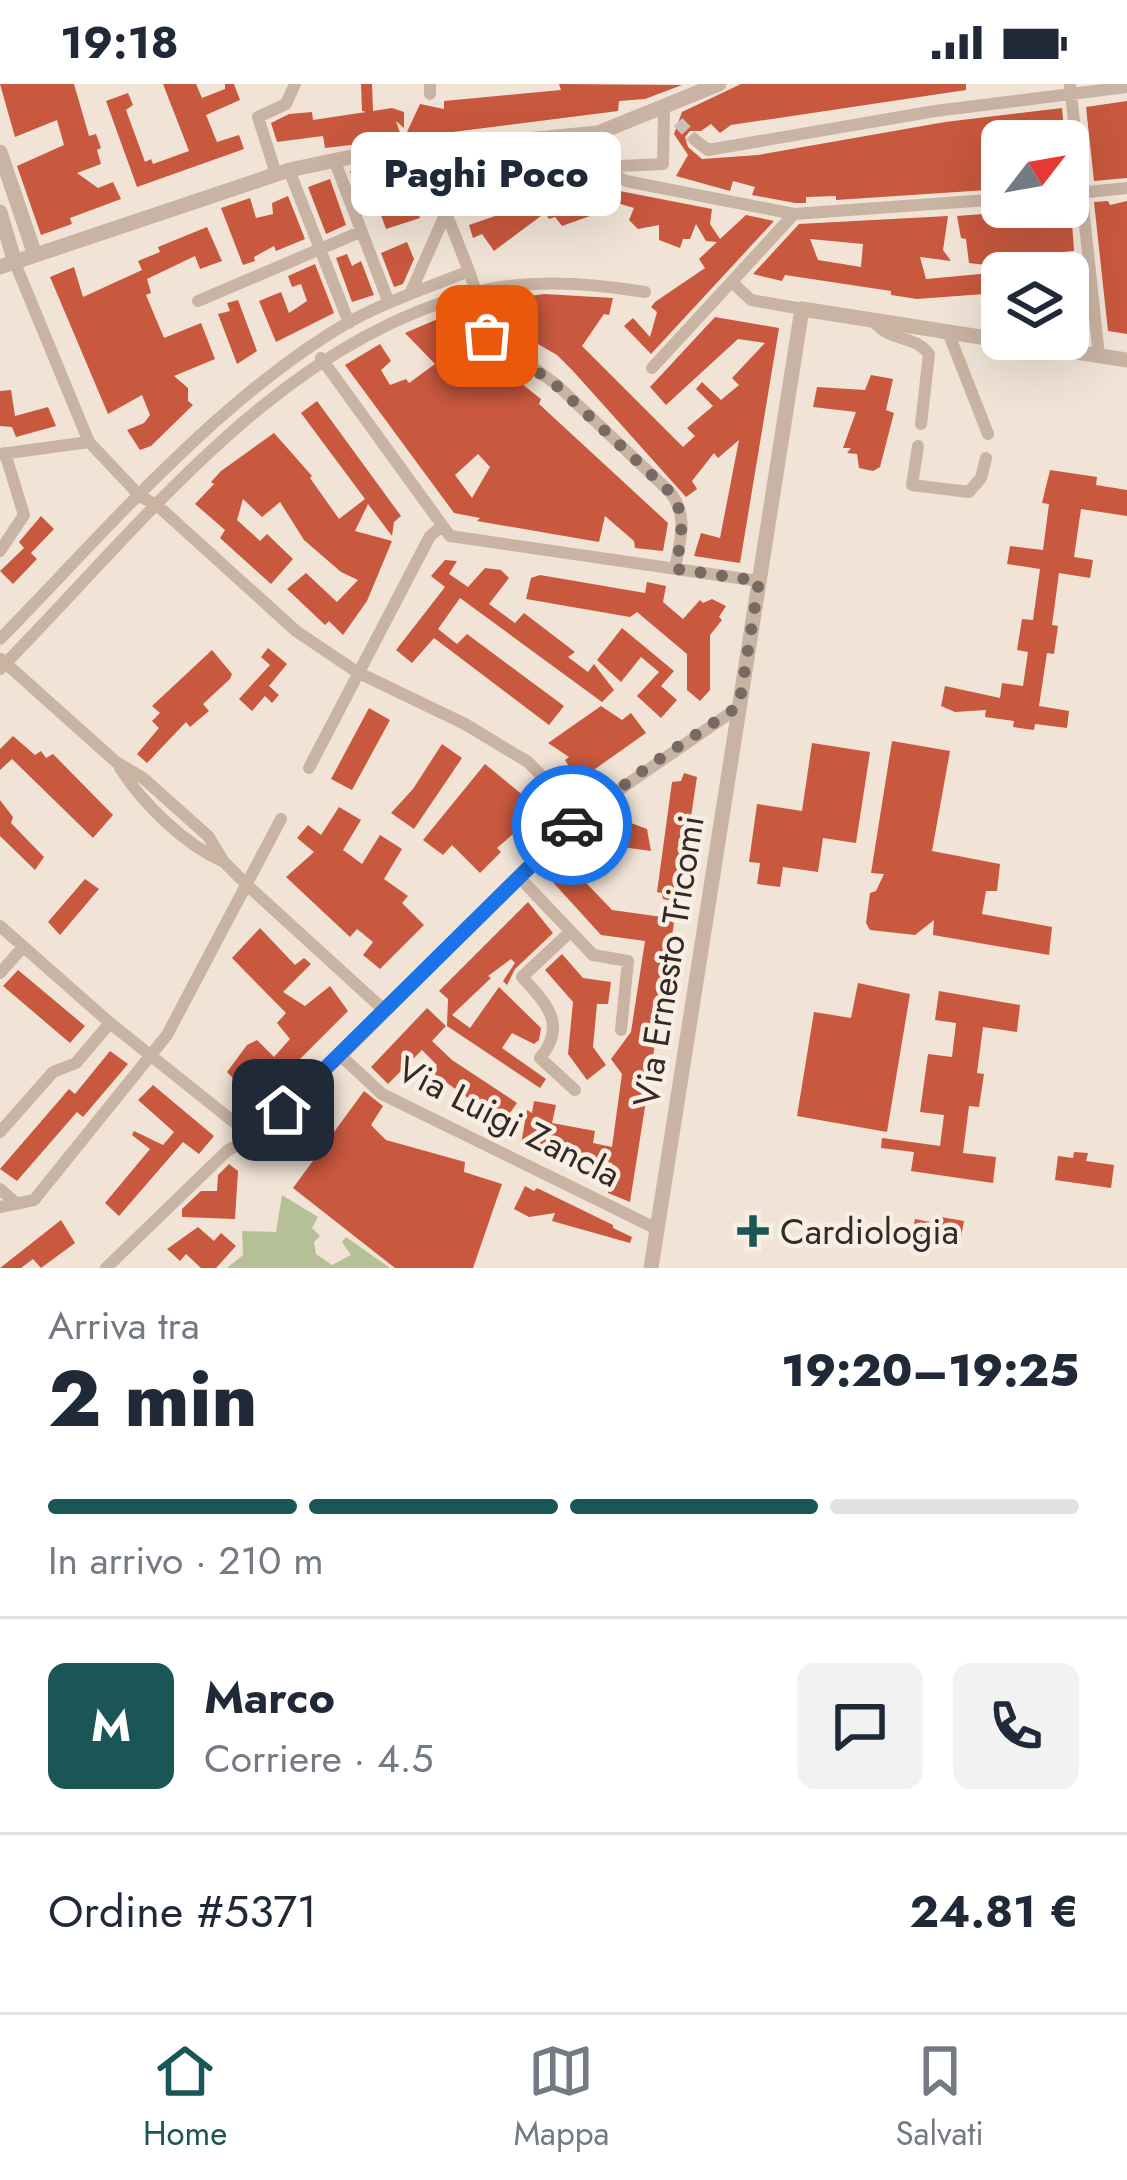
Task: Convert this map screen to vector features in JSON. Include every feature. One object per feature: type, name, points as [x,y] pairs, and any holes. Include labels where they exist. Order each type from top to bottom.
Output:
[{"type":"street","points":[[295,84],[286,104],[258,117],[349,323]]},
{"type":"street","points":[[7,265],[282,172],[598,133],[719,84]]},
{"type":"street","points":[[695,140],[708,150],[1070,90],[1127,87]]},
{"type":"street","points":[[1070,90],[1071,120]]},
{"type":"street","points":[[663,110],[678,122]]},
{"type":"street","points":[[410,295],[445,213],[515,182],[599,167],[663,164],[663,110]]},
{"type":"street","points":[[598,133],[599,167]]},
{"type":"street","points":[[510,143],[515,182]]},
{"type":"street","points":[[0,152],[35,255]]},
{"type":"street","points":[[422,152],[469,271],[473,323],[556,385],[670,492],[680,506],[683,522],[676,569]]},
{"type":"street","points":[[335,162],[389,303]]},
{"type":"street","points":[[599,167],[626,181],[794,214],[981,201]]},
{"type":"street","points":[[1089,192],[1127,188]]},
{"type":"street","points":[[0,212],[7,265],[89,442],[140,496],[158,506],[296,631],[357,673],[465,724],[528,762],[581,816]]},
{"type":"street","points":[[652,368],[794,214]]},
{"type":"street","points":[[1080,228],[1100,356]]},
{"type":"street","points":[[198,301],[360,232]]},
{"type":"street","points":[[0,639],[228,413],[349,323],[469,271]]},
{"type":"street","points":[[733,283],[751,300],[1127,360]]},
{"type":"street","points":[[385,1010],[246,884],[208,836],[2,664],[230,436],[324,363],[383,329],[469,294],[543,284],[646,292]]},
{"type":"street","name":"Via Ernesto Tricomi","points":[[651,1268],[802,309]]},
{"type":"street","points":[[872,320],[889,337],[918,344],[929,354],[921,424]]},
{"type":"street","points":[[948,332],[988,434]]},
{"type":"street","points":[[313,347],[450,536],[759,581]]},
{"type":"street","points":[[0,551],[24,514],[2,454],[89,442]]},
{"type":"street","points":[[918,446],[912,484],[969,492],[981,478],[986,458]]},
{"type":"street","points":[[309,768],[430,536],[442,526]]},
{"type":"street","points":[[106,1268],[228,1150],[254,1138],[341,1056],[581,816],[739,706]]},
{"type":"street","points":[[0,1207],[34,1200],[167,1035],[281,819]]},
{"type":"street","points":[[520,878],[593,955],[628,961],[621,1030]]},
{"type":"street","points":[[0,926],[110,1023],[254,1138]]},
{"type":"street","points":[[569,932],[522,977],[550,1007],[556,1024],[549,1048],[540,1058],[575,1090]]},
{"type":"street","points":[[0,974],[22,946]]},
{"type":"street","points":[[0,1132],[53,1072],[76,1063],[110,1023]]},
{"type":"street","name":"Via Luigi Zancla","points":[[341,1056],[382,1094],[657,1229]]},
{"type":"street","points":[[0,1189],[17,1204]]},
{"type":"green space","points":[[282,1195],[318,1217],[312,1228],[320,1236],[314,1242],[316,1254],[332,1265],[351,1255],[342,1242],[346,1237],[390,1268],[227,1268],[243,1255],[242,1231],[276,1232]]},
{"type":"building","points":[[0,84],[74,84],[89,136],[96,134],[101,148],[97,150],[101,164],[77,173],[98,188],[113,182],[121,199],[70,218],[72,224],[41,235],[17,166],[64,145],[57,120],[15,137]]},
{"type":"building","points":[[163,84],[196,84],[202,98],[225,89],[225,84],[234,84],[240,100],[206,115],[217,142],[239,135],[244,149],[137,187],[106,101],[128,93],[133,105],[126,110],[145,162],[151,159],[153,164],[189,151]]},
{"type":"building","points":[[361,84],[372,84],[373,111],[392,108],[404,112],[404,128],[396,121],[402,139],[325,148],[323,136],[277,142],[271,123],[289,114],[312,112],[313,120],[366,112],[362,111]]},
{"type":"building","points":[[559,84],[682,85],[645,99],[619,101],[618,111],[413,137],[407,132],[420,104],[444,109],[444,101],[561,90]]},
{"type":"building","points":[[741,84],[966,84],[966,90],[731,125],[720,133],[711,124],[685,137],[688,147],[702,159],[758,155],[945,122],[1062,108],[1063,120],[981,120],[981,190],[836,200],[836,196],[806,197],[806,203],[795,203],[752,195],[755,187],[733,181],[730,191],[676,176],[688,155],[674,134],[682,112]]},
{"type":"building","points":[[1127,101],[1127,178],[1094,181],[1086,107]]},
{"type":"building","points":[[410,163],[413,174],[407,178],[420,218],[386,229],[376,201],[364,208],[350,171]]},
{"type":"building","points":[[330,179],[346,225],[326,234],[308,187]]},
{"type":"building","points":[[589,185],[712,209],[710,224],[720,239],[746,215],[774,221],[651,354],[624,326],[633,318],[650,337],[657,312],[651,307],[705,268],[699,259],[717,242],[706,241],[696,224],[680,248],[659,240],[659,225],[638,229],[629,220],[634,208],[614,202],[609,211],[604,205],[590,207],[590,216],[562,226],[545,213],[494,251],[482,234],[473,238],[469,225],[501,214],[499,209],[509,205],[511,211],[553,192]]},
{"type":"building","points":[[288,196],[305,239],[276,251],[274,246],[243,265],[221,208],[250,198],[256,218],[273,214],[272,203]]},
{"type":"building","points":[[1127,201],[1127,334],[1108,331],[1094,202],[1110,205]]},
{"type":"building","points":[[981,214],[981,228],[1072,228],[1074,251],[981,252],[981,264],[969,263],[957,216]]},
{"type":"building","points":[[948,216],[943,250],[951,261],[920,257],[926,279],[981,274],[981,294],[917,299],[891,295],[891,291],[753,274],[799,224]],"holes":[[[810,239],[863,244],[861,267],[818,260]]]},
{"type":"building","points":[[207,227],[222,261],[200,269],[195,256],[147,279],[151,293],[146,295],[164,338],[201,323],[215,359],[174,376],[188,388],[188,401],[193,405],[151,446],[140,450],[127,430],[150,415],[142,395],[108,414],[50,277],[74,267],[83,297],[142,270],[138,261],[160,252],[158,247]]},
{"type":"building","points":[[407,242],[414,259],[403,284],[394,287],[381,253]]},
{"type":"building","points":[[347,254],[352,266],[361,261],[374,295],[352,302],[336,258]]},
{"type":"building","points":[[315,264],[334,313],[276,342],[259,301],[281,292],[289,313],[307,301],[301,284],[292,287],[288,276]]},
{"type":"building","points":[[544,294],[613,298],[609,315],[604,314],[582,346],[683,447],[695,436],[687,428],[713,406],[696,389],[702,382],[721,400],[739,385],[732,378],[765,343],[738,339],[666,405],[650,387],[715,317],[779,328],[740,563],[694,556],[701,533],[720,538],[739,440],[718,458],[714,453],[692,481],[697,489],[686,497],[573,371],[531,340],[533,325],[499,326],[497,312],[488,314],[487,302]]},
{"type":"building","points":[[238,300],[257,351],[237,364],[218,314],[230,311],[227,303]]},
{"type":"building","points":[[447,315],[457,333],[541,399],[539,404],[668,523],[663,551],[635,548],[634,541],[605,516],[599,542],[454,513],[345,365],[380,344],[391,361],[381,370],[390,385],[406,379],[409,383],[435,364],[405,333]],"holes":[[[478,454],[490,467],[472,498],[455,475]]]},
{"type":"building","points":[[871,375],[893,379],[886,410],[894,413],[880,467],[873,471],[859,468],[857,454],[843,448],[856,412],[813,407],[817,387],[865,390]]},
{"type":"building","points":[[11,390],[15,416],[48,407],[56,426],[16,437],[12,427],[0,426],[0,391]]},
{"type":"building","points":[[317,401],[401,516],[394,522],[392,536],[368,504],[355,531],[392,541],[367,601],[343,635],[329,621],[325,625],[287,589],[306,573],[337,602],[358,580],[341,572],[304,540],[280,502],[262,517],[243,499],[237,520],[260,541],[267,534],[293,559],[271,584],[220,538],[225,530],[195,504],[221,471],[274,433],[312,476],[339,519],[365,499],[301,413]]},
{"type":"building","points":[[1050,470],[1097,477],[1096,485],[1127,490],[1127,516],[1081,509],[1074,557],[1093,560],[1090,578],[1059,573],[1052,625],[1058,626],[1054,654],[1047,653],[1039,706],[1069,711],[1067,728],[1035,724],[1034,730],[985,717],[986,710],[955,712],[941,706],[945,686],[1000,698],[1002,683],[1023,686],[1028,652],[1017,650],[1022,619],[1033,620],[1040,569],[1007,564],[1010,546],[1043,550],[1049,504],[1042,503]]},
{"type":"building","points":[[41,516],[54,529],[31,553],[37,559],[13,584],[0,571],[24,548],[19,542]]},
{"type":"building","points":[[445,560],[457,561],[449,574],[468,587],[485,568],[501,570],[509,578],[489,604],[515,623],[524,613],[575,652],[568,657],[588,672],[594,664],[614,690],[602,702],[460,598],[438,629],[457,644],[467,634],[564,706],[549,725],[434,638],[412,663],[396,650],[445,587],[431,576]]},
{"type":"building","points":[[540,575],[645,593],[647,582],[666,586],[663,602],[683,619],[700,600],[712,599],[726,606],[710,635],[710,690],[700,701],[687,690],[687,654],[637,612],[630,617],[526,599],[531,578]]},
{"type":"building","points":[[622,628],[674,671],[661,686],[677,700],[661,718],[637,696],[659,672],[641,657],[621,682],[597,660]]},
{"type":"building","points":[[268,648],[287,664],[269,686],[279,695],[272,703],[265,696],[252,711],[239,699],[270,665],[261,657]]},
{"type":"building","points":[[212,650],[232,674],[230,679],[203,704],[209,711],[190,727],[186,722],[147,763],[137,754],[159,728],[152,721],[160,713],[152,706]]},
{"type":"building","points":[[601,706],[622,720],[631,713],[646,733],[578,781],[565,760],[569,757],[548,743]]},
{"type":"building","points":[[369,708],[390,720],[352,790],[331,779]]},
{"type":"building","points":[[13,736],[35,755],[41,751],[46,758],[53,754],[113,815],[93,838],[12,759],[0,770],[0,749]]},
{"type":"building","points":[[892,741],[950,751],[932,851],[1000,864],[997,891],[986,891],[982,914],[1052,927],[1049,955],[933,935],[934,920],[915,935],[870,930],[866,923],[870,893],[876,891],[884,874],[871,873]]},
{"type":"building","points":[[812,743],[870,752],[856,843],[823,838],[818,872],[783,867],[780,887],[757,884],[760,863],[749,862],[757,804],[802,811]]},
{"type":"building","points":[[442,744],[462,758],[414,829],[391,813]]},
{"type":"building","points":[[485,764],[541,810],[497,848],[501,852],[480,873],[452,845],[443,855],[423,840]]},
{"type":"building","points":[[684,773],[697,777],[678,902],[663,899],[657,892],[672,782],[681,781]]},
{"type":"building","points":[[0,800],[13,817],[11,823],[44,857],[35,870],[0,836]]},
{"type":"building","points":[[339,807],[361,820],[343,850],[362,864],[380,835],[402,849],[384,879],[408,896],[402,903],[424,925],[380,969],[363,955],[373,942],[357,929],[350,937],[286,877],[314,852],[297,838],[308,825],[321,835]]},
{"type":"building","points":[[615,817],[647,829],[651,851],[622,847],[609,861],[602,855],[595,839]]},
{"type":"building","points":[[568,864],[612,910],[674,923],[630,1202],[608,1193],[612,1163],[521,1144],[527,1110],[532,1113],[534,1101],[556,1105],[552,1123],[595,1131],[593,1143],[612,1147],[622,1074],[611,1059],[631,1032],[645,941],[601,935],[550,879]]},
{"type":"building","points":[[85,879],[99,889],[60,935],[48,922]]},
{"type":"building","points":[[528,902],[553,933],[515,969],[507,985],[503,981],[515,963],[511,959],[452,1015],[470,1028],[499,987],[541,1028],[534,1044],[512,1033],[502,1048],[546,1079],[540,1088],[447,1026],[448,999],[439,991]]},
{"type":"building","points":[[260,928],[295,965],[304,958],[311,964],[283,992],[305,1006],[330,986],[348,1011],[300,1059],[306,1067],[296,1075],[287,1068],[260,1095],[253,1087],[245,1091],[227,1072],[247,1045],[257,1040],[274,1057],[290,1039],[277,1023],[286,1013],[232,958]]},
{"type":"building","points":[[562,954],[583,978],[611,982],[608,1004],[597,1004],[593,1047],[606,1065],[587,1080],[568,1054],[573,1002],[545,970]]},
{"type":"building","points":[[18,970],[85,1026],[70,1043],[3,986]]},
{"type":"building","points":[[858,983],[910,994],[887,1132],[797,1116],[814,1012],[851,1018]]},
{"type":"building","points":[[939,991],[1020,1005],[1017,1032],[983,1027],[977,1073],[984,1074],[979,1107],[969,1106],[963,1153],[996,1157],[993,1183],[911,1171],[914,1152],[881,1148],[882,1138],[940,1146],[944,1115],[920,1112],[928,1054],[952,1057],[956,1023],[935,1020]]},
{"type":"building","points":[[427,1008],[446,1026],[432,1041],[517,1103],[503,1123],[433,1073],[437,1065],[422,1050],[388,1084],[371,1067]]},
{"type":"building","points":[[110,1051],[128,1064],[83,1117],[77,1112],[17,1181],[0,1169],[69,1089],[75,1094]]},
{"type":"building","points":[[153,1085],[214,1136],[199,1154],[183,1142],[119,1216],[105,1203],[150,1149],[132,1135],[134,1131],[163,1145],[174,1132],[138,1100]]},
{"type":"building","points":[[364,1091],[383,1106],[371,1125],[386,1140],[465,1162],[464,1172],[502,1184],[473,1268],[395,1268],[293,1188]]},
{"type":"building","points":[[1074,1152],[1088,1153],[1086,1161],[1114,1165],[1111,1188],[1055,1180],[1058,1156],[1073,1158]]},
{"type":"building","points":[[229,1164],[238,1171],[235,1219],[182,1217],[182,1209],[201,1191],[217,1191],[218,1175]]},
{"type":"building","points":[[525,1186],[613,1225],[632,1237],[630,1243],[552,1221],[555,1213],[529,1217],[514,1209]]},
{"type":"building","points":[[941,1217],[964,1221],[959,1248],[911,1243],[915,1219],[940,1224]]},
{"type":"building","points":[[61,1220],[75,1243],[41,1268],[33,1259],[21,1268],[0,1268]]},
{"type":"building","points":[[198,1227],[214,1241],[221,1233],[236,1246],[216,1268],[201,1268],[186,1254],[180,1261],[167,1249]]},
{"type":"tunnel","points":[[678,122],[695,140]]},
{"type":"way so far","points":[[487,336],[556,385],[670,492],[680,506],[683,522],[676,569],[759,581],[739,706],[572,825]]},
{"type":"place","name":"Paghi Poco","points":[[487,336]]},
{"type":"place","name":"Cardiologia","points":[[753,1231]]},
{"type":"route","points":[[283,1110],[572,825]]}]
